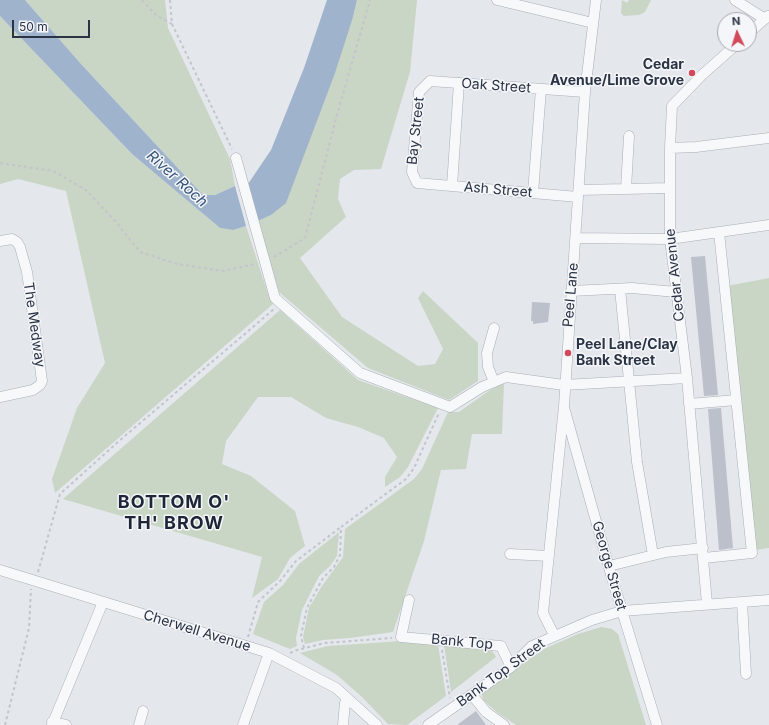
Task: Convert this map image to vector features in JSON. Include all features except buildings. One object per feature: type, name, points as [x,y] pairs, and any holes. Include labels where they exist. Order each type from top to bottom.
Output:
[{"type":"street","points":[[497,0],[593,23]]},
{"type":"street","name":"Peel Lane","points":[[554,635],[543,613],[564,406],[564,385],[576,238],[585,92],[596,0]]},
{"type":"street","points":[[735,0],[767,17],[757,26]]},
{"type":"street","name":"Cedar Avenue","points":[[707,604],[687,378],[670,239],[670,148],[672,106],[702,75],[728,52]]},
{"type":"street","name":"Oak Street","points":[[430,81],[585,92]]},
{"type":"street","name":"Bay Street","points":[[417,183],[412,172],[419,92],[430,81]]},
{"type":"street","points":[[452,186],[459,83]]},
{"type":"street","points":[[533,193],[541,89]]},
{"type":"street","points":[[626,189],[629,136]]},
{"type":"street","points":[[670,148],[696,147],[769,138]]},
{"type":"street","points":[[236,158],[275,298],[360,373],[450,408],[494,382],[506,377],[564,385],[687,378]]},
{"type":"street","name":"Ash Street","points":[[417,183],[533,193],[578,193],[626,189],[670,188]]},
{"type":"street","points":[[576,238],[670,239],[769,225]]},
{"type":"street","points":[[609,566],[666,552],[752,553],[719,232]]},
{"type":"street","name":"The Medway","points":[[0,241],[12,239],[17,242],[20,247],[27,272],[42,376],[40,385],[32,390],[0,397]]},
{"type":"street","points":[[571,291],[620,288],[676,292]]},
{"type":"street","points":[[620,288],[637,462],[653,555]]},
{"type":"street","points":[[494,328],[487,353],[488,367],[494,382]]},
{"type":"street","points":[[689,404],[736,400]]},
{"type":"street","name":"George Street","points":[[564,406],[622,611],[657,725]]},
{"type":"street","points":[[510,554],[549,556]]},
{"type":"street","name":"Cherwell Avenue","points":[[0,570],[269,653],[336,688],[377,725]]},
{"type":"street","points":[[401,637],[409,600]]},
{"type":"street","name":"Bank Top Street","points":[[428,725],[511,666],[532,646],[554,635],[592,620],[622,611],[769,600]]},
{"type":"street","points":[[66,725],[52,724],[103,602]]},
{"type":"street","points":[[742,602],[746,674]]},
{"type":"street","name":"Bank Top","points":[[401,637],[501,646],[511,666]]},
{"type":"street","points":[[242,725],[269,653]]},
{"type":"street","points":[[472,695],[486,712],[504,725]]},
{"type":"street","points":[[343,725],[345,703],[347,698]]},
{"type":"street","points":[[139,725],[143,711]]},
{"type":"path","points":[[142,0],[156,15],[172,24]]},
{"type":"path","points":[[170,0],[172,24],[236,158]]},
{"type":"path","points":[[0,163],[53,171],[86,190],[116,222],[140,252],[177,264],[223,271],[265,263],[305,238],[336,115],[370,0]]},
{"type":"path","points":[[5,725],[29,628],[34,580],[60,494],[118,441],[281,303]]},
{"type":"path","points":[[245,645],[258,602],[280,581],[296,561],[406,478],[414,468],[443,404]]},
{"type":"path","points":[[304,648],[301,636],[306,608],[323,578],[334,567],[340,555],[341,527]]},
{"type":"path","points":[[281,659],[297,650],[326,643],[401,637]]},
{"type":"path","points":[[440,640],[451,709]]},
{"type":"green space","points":[[25,0],[165,0],[168,28],[230,159],[235,186],[215,195],[203,195],[81,64]]},
{"type":"green space","points":[[357,0],[417,0],[410,72],[381,169],[354,170],[340,179],[338,199],[346,217],[300,258],[342,317],[418,366],[435,364],[443,349],[418,298],[423,291],[478,343],[478,381],[449,400],[368,368],[279,292],[258,221],[271,215],[353,17]]},
{"type":"green space","points":[[622,0],[627,3],[629,0],[651,0],[645,12],[639,15],[624,16],[621,13]]},
{"type":"green space","points":[[0,16],[132,154],[220,228],[233,230],[246,226],[269,297],[273,304],[55,493],[52,479],[77,408],[105,363],[66,191],[18,179],[0,184]]},
{"type":"green space","points":[[769,278],[769,548],[756,550],[727,286]]},
{"type":"green space","points":[[280,310],[358,380],[438,408],[408,467],[400,477],[385,487],[385,477],[397,457],[384,438],[358,427],[326,418],[291,397],[258,397],[226,441],[222,464],[251,476],[295,511],[305,546],[290,558],[278,579],[252,598],[262,557],[63,499]]},
{"type":"green space","points":[[504,383],[502,434],[472,434],[466,469],[441,470],[424,541],[393,632],[323,640],[305,644],[303,637],[309,608],[322,586],[343,557],[345,529],[414,479],[422,469],[448,412],[459,412],[490,390]]},
{"type":"green space","points":[[339,532],[337,556],[330,566],[319,576],[302,610],[296,638],[297,646],[290,649],[253,634],[264,602],[283,585],[299,564]]},
{"type":"green space","points":[[601,627],[612,629],[618,634],[646,725],[516,725],[498,713],[483,700],[481,691],[546,648],[578,634]]},
{"type":"green space","points":[[401,641],[438,644],[446,696],[407,725],[388,724],[362,697],[337,675],[300,653],[328,646]]},
{"type":"green space","points":[[444,645],[486,649],[493,652],[496,657],[451,692]]},
{"type":"water","name":"River Roch","points":[[0,0],[25,0],[81,64],[203,195],[215,195],[235,186],[246,226],[233,230],[220,228],[132,154],[0,16]]},
{"type":"water","points":[[327,0],[357,0],[335,73],[286,203],[271,215],[258,221],[248,184],[271,150],[304,68]]},
{"type":"place","name":"Cedar Avenue/Lime Grove","points":[[692,73]]},
{"type":"place","name":"Peel Lane/Clay Bank Street","points":[[568,353]]},
{"type":"district","name":"BOTTOM O' TH' BROW","points":[[174,513]]}]
